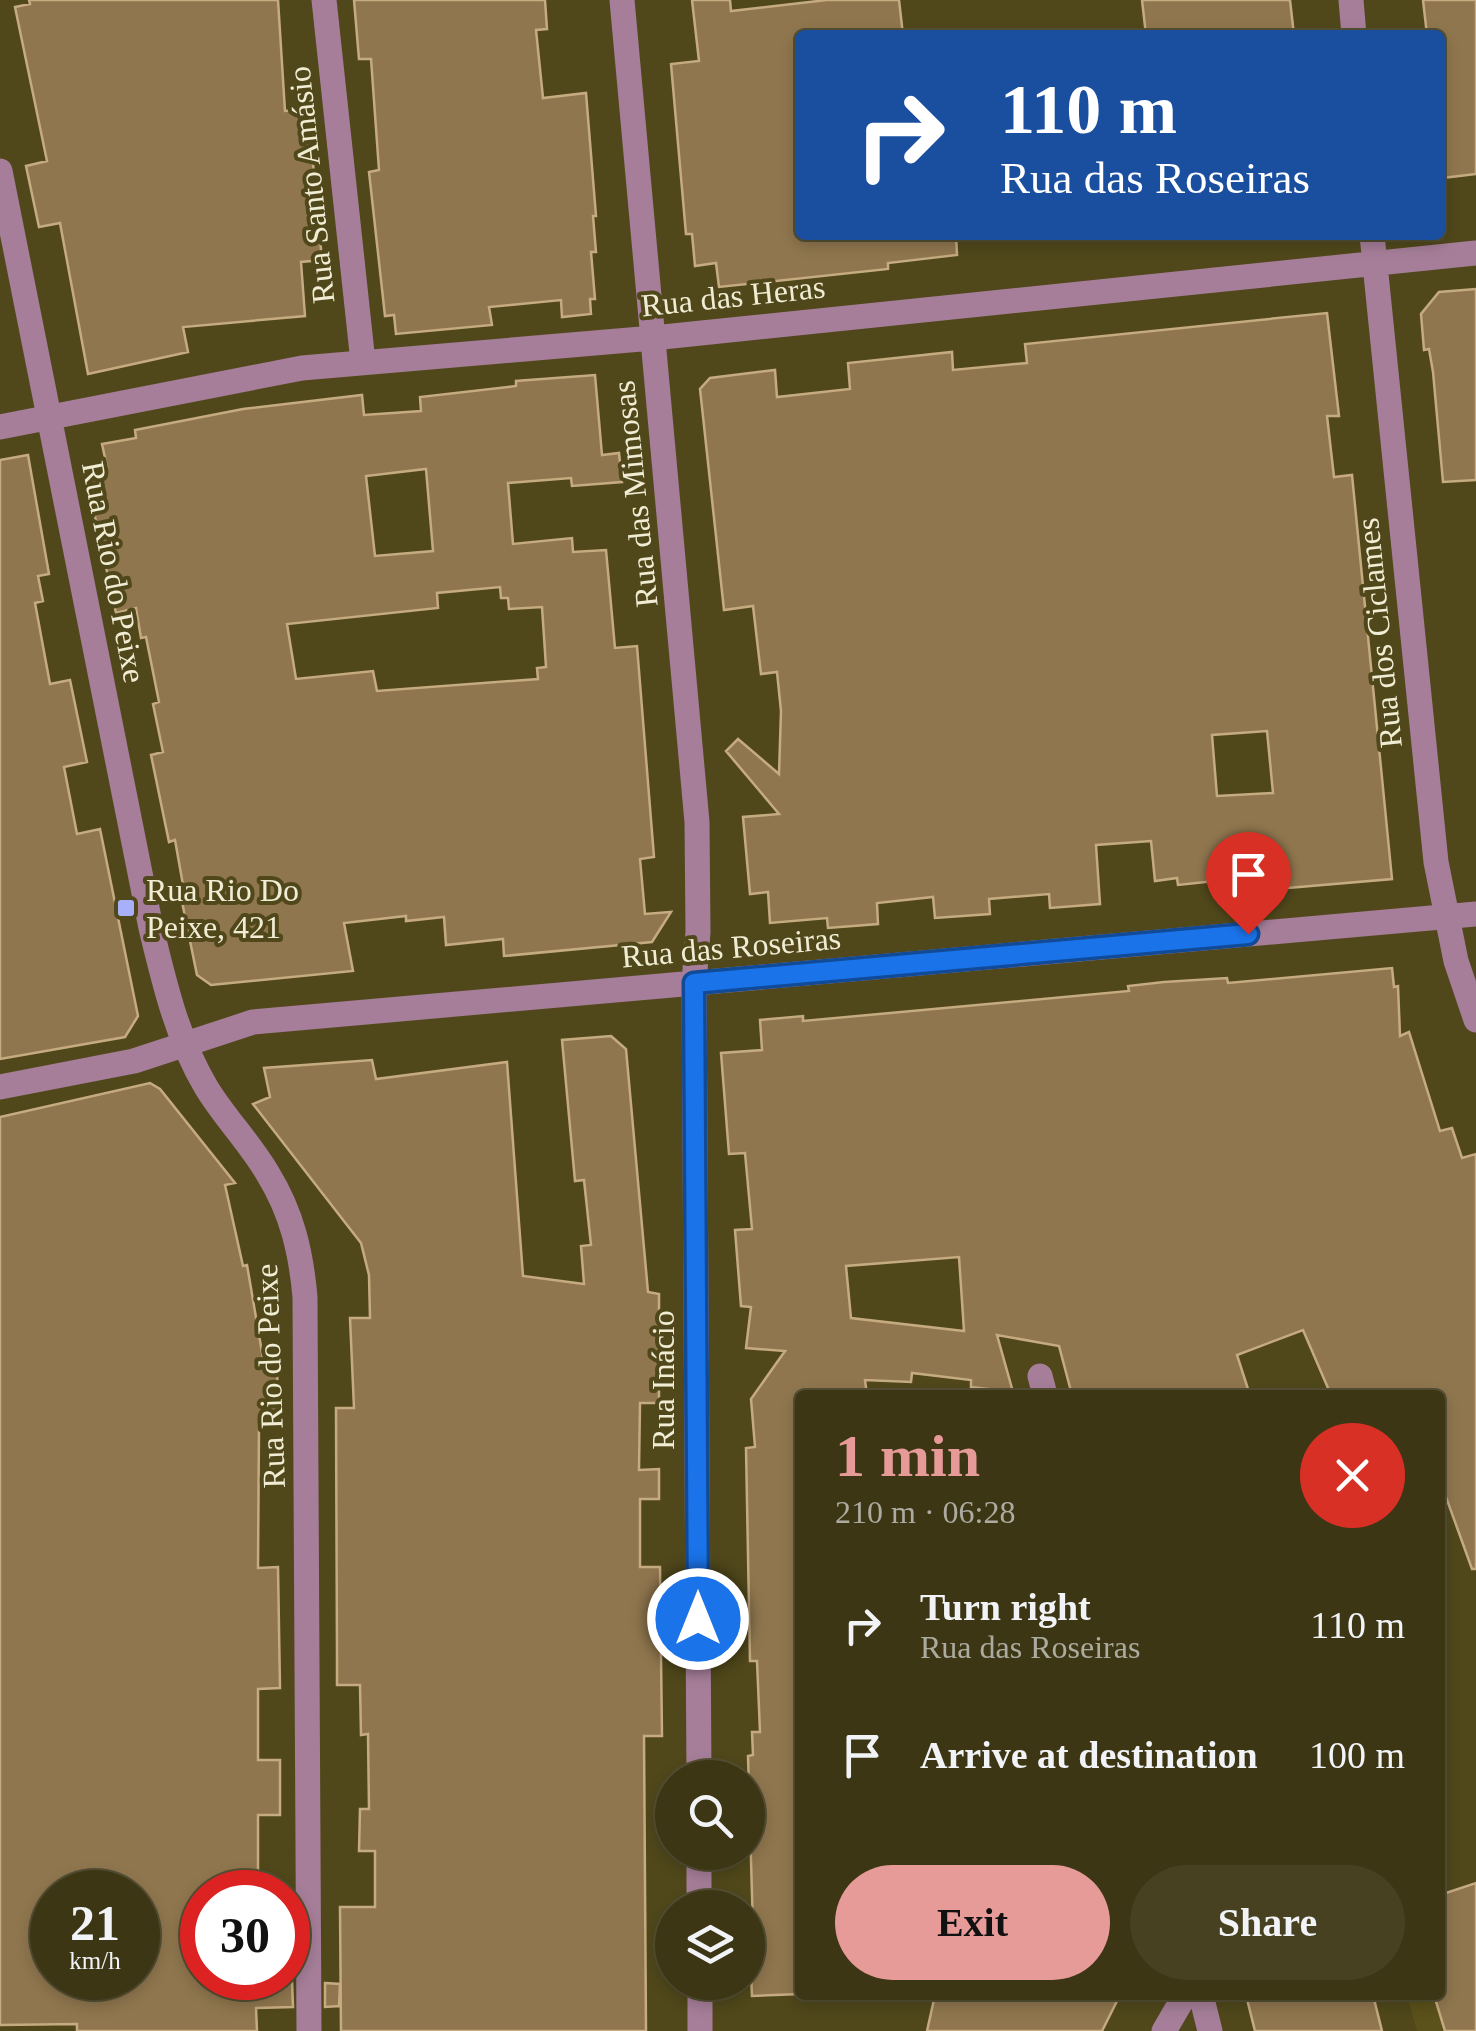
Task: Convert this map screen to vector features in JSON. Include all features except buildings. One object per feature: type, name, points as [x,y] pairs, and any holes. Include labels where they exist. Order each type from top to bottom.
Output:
[{"type":"street","name":"Rua Santo Amásio","points":[[324,0],[363,362]]},
{"type":"street","name":"Rua das Mimosas","points":[[622,0],[698,822],[694,983]]},
{"type":"street","points":[[1351,0],[1354,30]]},
{"type":"street","name":"Rua Rio do Peixe","points":[[0,171],[168,997],[184,1043],[206,1086],[267,1172],[288,1211],[301,1253],[305,1297],[309,2031]]},
{"type":"street","name":"Rua dos Ciclames","points":[[1373,240],[1429,809],[1456,961],[1476,1020]]},
{"type":"street","name":"Rua das Heras","points":[[0,427],[302,368],[653,338],[1476,253]]},
{"type":"street","name":"Rua das Roseiras","points":[[0,1087],[134,1061],[253,1022],[1476,914]]},
{"type":"street","name":"Rua Inácio","points":[[694,983],[698,1760]]},
{"type":"street","points":[[700,2000],[700,2031]]},
{"type":"street","points":[[1164,2031],[1182,2000]]},
{"type":"street","points":[[1202,2000],[1210,2031]]},
{"type":"shaded area","points":[[1476,1883],[1476,2031],[1417,2031],[1408,2000],[1445,2000],[1445,1892]]},
{"type":"place","name":"Rua Rio Do Peixe, 421","points":[[126,908]]},
{"type":"route","points":[[698,1619],[694,983],[1248,934]]}]
